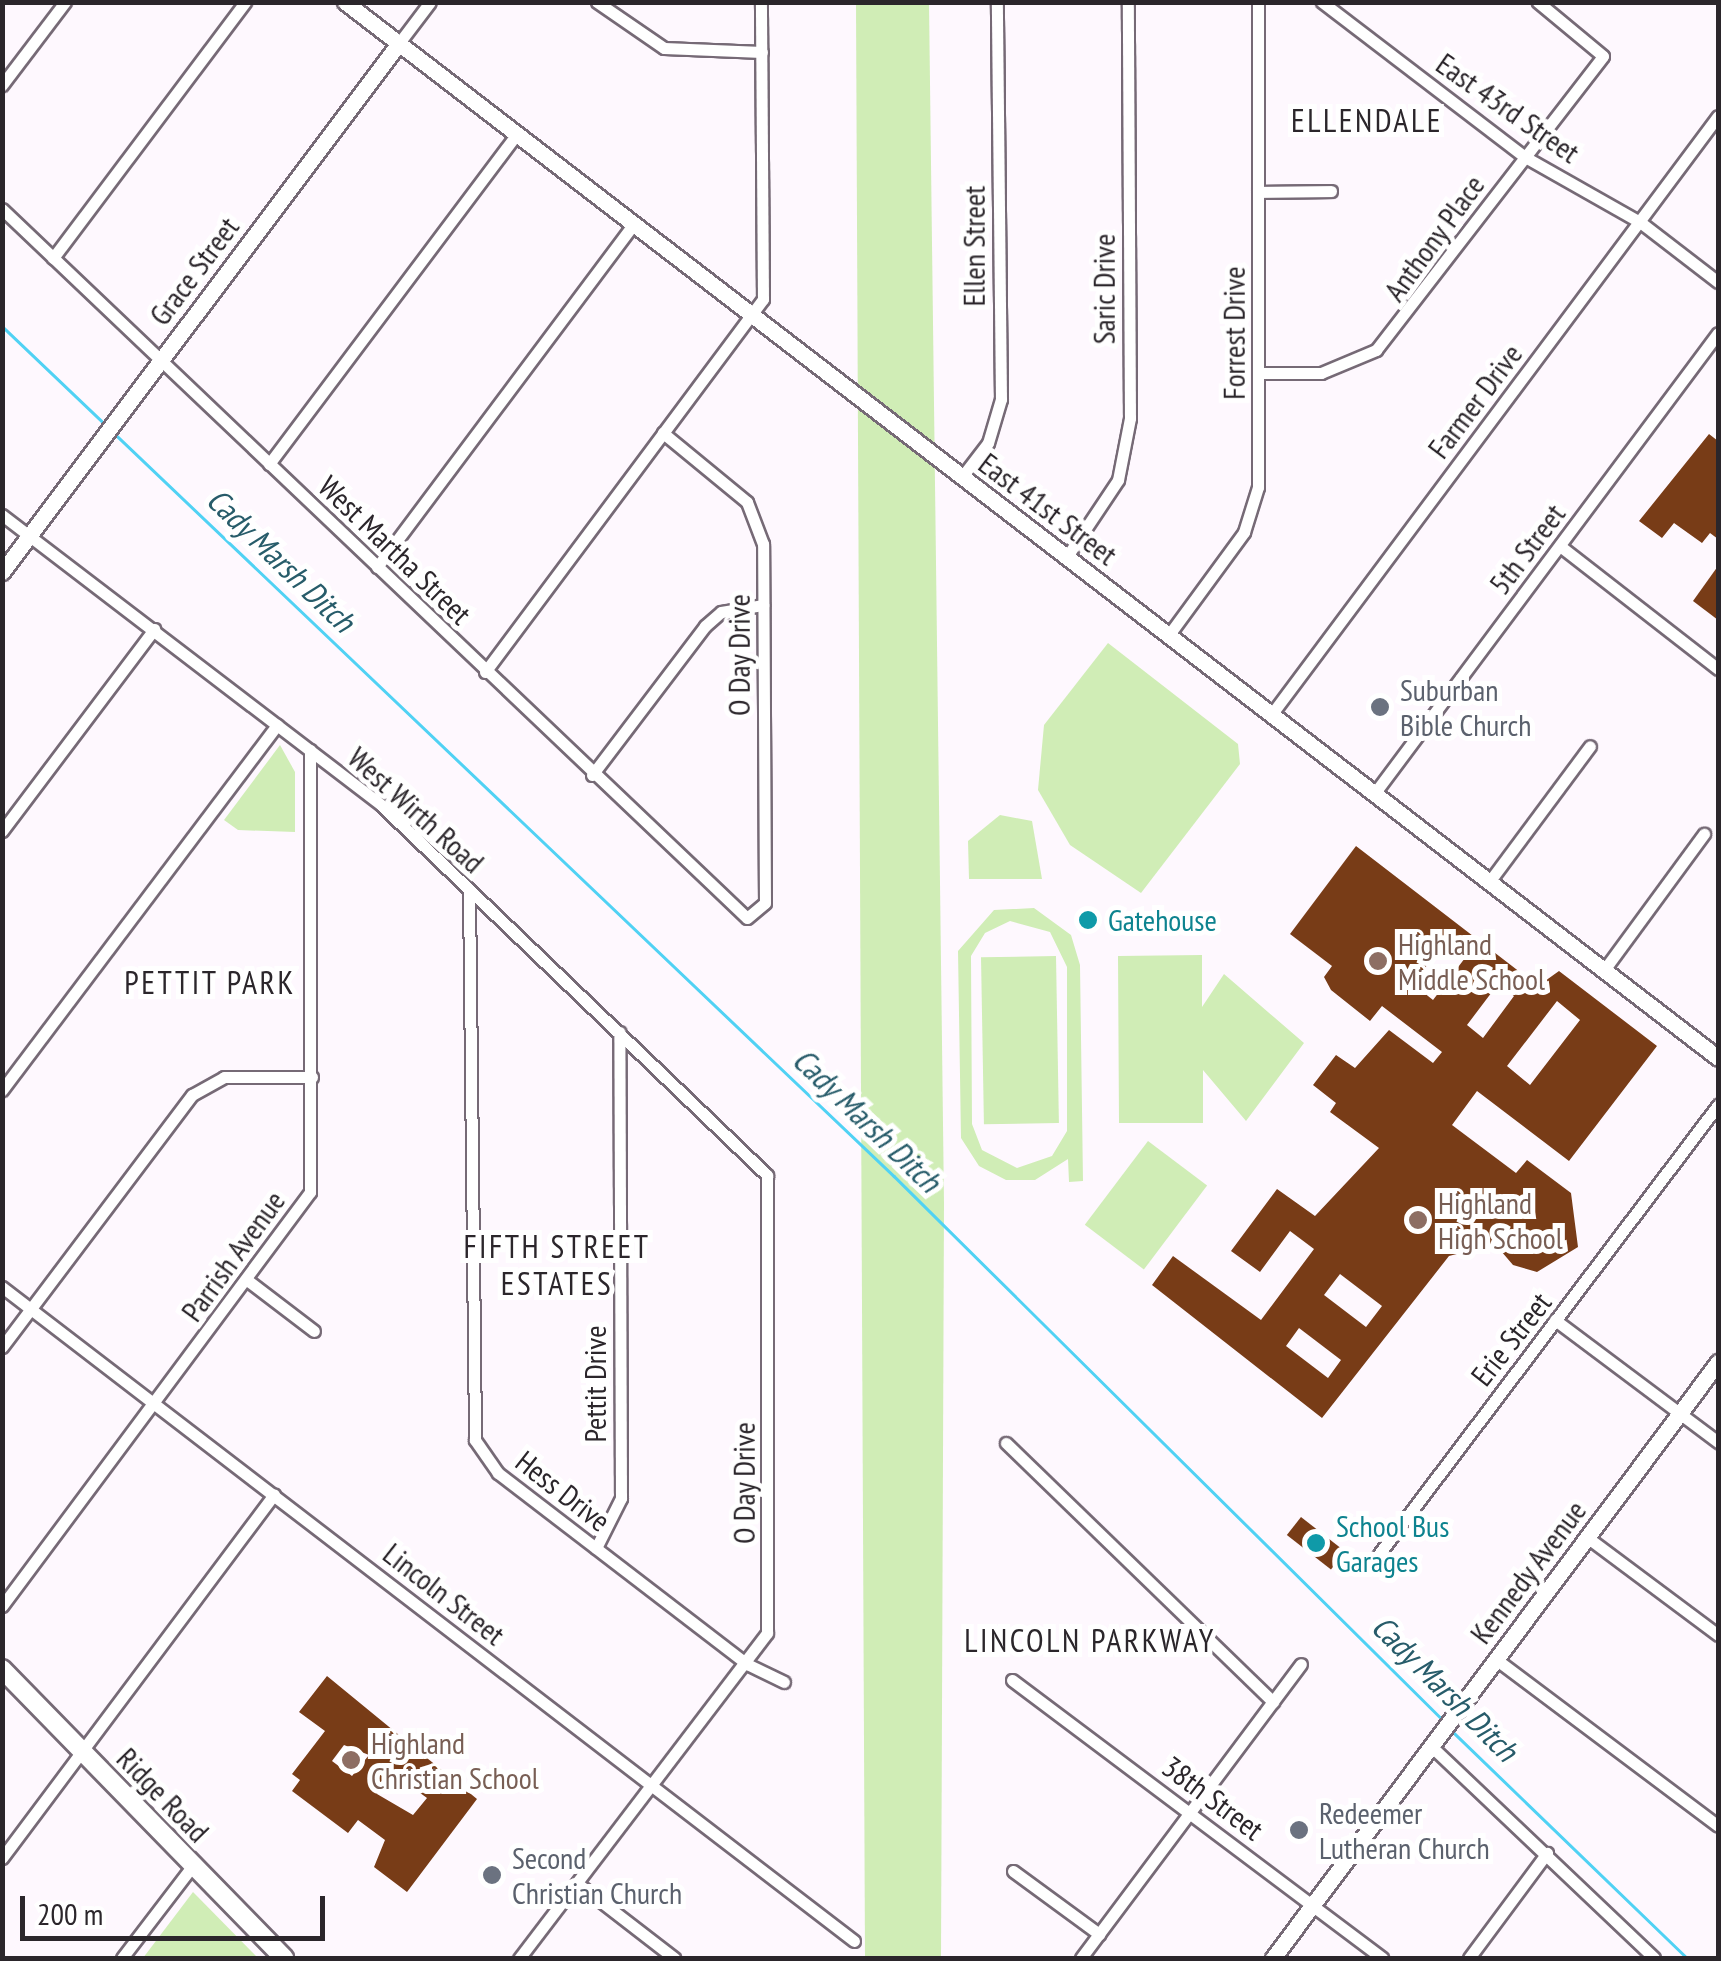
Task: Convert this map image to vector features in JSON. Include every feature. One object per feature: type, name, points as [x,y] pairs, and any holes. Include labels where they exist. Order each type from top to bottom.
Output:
[{"type":"main road","name":"Ridge Road","points":[[2,1669],[284,1958]]},
{"type":"street","points":[[2,85],[65,2]]},
{"type":"street","points":[[54,258],[246,2]]},
{"type":"street","name":"East 41st Street","points":[[345,2],[1718,1058]]},
{"type":"street","name":"Grace Street","points":[[2,572],[430,2]]},
{"type":"street","points":[[598,2],[664,48],[762,52]]},
{"type":"street","points":[[485,672],[763,299],[762,2]]},
{"type":"street","name":"Ellen Street","points":[[961,478],[988,442],[1001,399],[997,2]]},
{"type":"street","name":"Saric Drive","points":[[1066,558],[1118,480],[1130,418],[1128,2]]},
{"type":"street","name":"Forrest Drive","points":[[1168,636],[1254,508],[1260,373],[1258,2]]},
{"type":"street","name":"East 43rd Street","points":[[1322,2],[1525,157],[1640,222],[1718,282]]},
{"type":"street","name":"Anthony Place","points":[[1260,373],[1321,373],[1376,350],[1603,56],[1538,2]]},
{"type":"street","name":"Farmer Drive","points":[[1271,715],[1718,116]]},
{"type":"street","points":[[269,464],[517,134]]},
{"type":"street","points":[[1258,192],[1331,191]]},
{"type":"street","name":"West Martha Street","points":[[2,210],[739,917],[755,916]]},
{"type":"street","points":[[377,568],[634,224]]},
{"type":"street","name":"5th Street","points":[[1374,794],[1718,333]]},
{"type":"street","name":"O Day Drive","points":[[663,433],[746,502],[763,544],[765,903],[755,916]]},
{"type":"street","name":"West Wirth Road","points":[[2,515],[310,750],[469,890],[767,1175]]},
{"type":"street","points":[[1560,546],[1718,669]]},
{"type":"street","points":[[592,775],[704,626],[721,612],[763,605]]},
{"type":"street","points":[[2,830],[154,629]]},
{"type":"street","points":[[2,1090],[277,724]]},
{"type":"street","points":[[1489,882],[1590,746]]},
{"type":"street","name":"Parrish Avenue","points":[[2,1606],[310,1192],[310,750]]},
{"type":"street","points":[[1604,970],[1704,834]]},
{"type":"street","name":"Hess Drive","points":[[469,890],[475,1440],[498,1473],[746,1664],[784,1682]]},
{"type":"street","name":"Pettit Drive","points":[[596,1548],[620,1498],[618,1032]]},
{"type":"street","points":[[2,1348],[192,1095],[224,1078],[312,1077]]},
{"type":"street","name":"Erie Street","points":[[1380,1554],[1718,1106]]},
{"type":"street","name":"O Day Drive","points":[[519,1958],[746,1664],[770,1620],[767,1175]]},
{"type":"street","points":[[247,1280],[314,1331]]},
{"type":"street","name":"Lincoln Street","points":[[2,1287],[854,1940]]},
{"type":"street","points":[[1555,1320],[1718,1442]]},
{"type":"street","name":"Kennedy Avenue","points":[[1273,1958],[1718,1362]]},
{"type":"street","points":[[1006,1443],[1274,1702]]},
{"type":"street","points":[[2,1858],[80,1748],[274,1494]]},
{"type":"street","points":[[1588,1538],[1718,1635]]},
{"type":"street","points":[[1497,1660],[1718,1826]]},
{"type":"street","points":[[1081,1958],[1301,1664]]},
{"type":"street","name":"38th Street","points":[[1012,1680],[1382,1958]]},
{"type":"street","points":[[1436,1741],[1654,1958]]},
{"type":"street","points":[[1469,1958],[1548,1853]]},
{"type":"street","points":[[122,1958],[193,1865]]},
{"type":"street","points":[[1014,1871],[1099,1934]]},
{"type":"street","points":[[577,1883],[667,1956]]},
{"type":"green space","points":[[856,3],[929,3],[944,1203],[941,1958],[865,1958]]},
{"type":"green space","points":[[1108,643],[1238,744],[1240,764],[1141,893],[1070,845],[1038,790],[1044,725]]},
{"type":"green space","points":[[280,745],[295,772],[295,832],[238,830],[224,820]]},
{"type":"green space","points":[[1000,815],[1032,821],[1042,879],[969,879],[968,841]]},
{"type":"green space","points":[[1034,908],[1071,935],[1080,965],[1083,1181],[1069,1182],[1068,1159],[1035,1180],[1006,1180],[979,1166],[961,1138],[958,951],[994,910]],"holes":[[[1010,921],[1050,932],[1067,967],[1067,1131],[1052,1156],[1017,1168],[982,1150],[972,1124],[971,956],[985,933]]]},
{"type":"green space","points":[[1202,955],[1202,1007],[1224,974],[1304,1043],[1246,1121],[1203,1070],[1203,1123],[1119,1123],[1118,956]]},
{"type":"green space","points":[[1056,956],[1059,1123],[984,1124],[981,957]]},
{"type":"green space","points":[[1148,1141],[1207,1186],[1144,1269],[1085,1225]]},
{"type":"green space","points":[[193,1892],[258,1958],[143,1958]]},
{"type":"building","points":[[1709,434],[1718,441],[1718,539],[1710,533],[1702,543],[1674,523],[1662,538],[1639,521]]},
{"type":"building","points":[[1718,566],[1718,620],[1693,601]]},
{"type":"building","name":"Highland High School","points":[[1356,846],[1538,986],[1559,971],[1657,1046],[1569,1161],[1477,1091],[1452,1125],[1516,1173],[1527,1160],[1571,1193],[1578,1247],[1537,1272],[1513,1265],[1495,1244],[1449,1256],[1322,1418],[1152,1285],[1173,1256],[1261,1320],[1314,1249],[1290,1231],[1260,1272],[1231,1251],[1277,1189],[1315,1216],[1379,1148],[1330,1112],[1336,1103],[1313,1085],[1336,1055],[1355,1068],[1389,1030],[1433,1063],[1442,1052],[1382,1006],[1370,1021],[1331,990],[1324,977],[1332,966],[1290,934]],"holes":[[[1444,942],[1465,958],[1433,1000],[1413,984]],[[1498,984],[1514,996],[1483,1038],[1467,1025]],[[1557,1001],[1580,1020],[1530,1085],[1507,1066]],[[1340,1274],[1382,1306],[1366,1327],[1324,1295]],[[1299,1328],[1341,1360],[1328,1378],[1286,1346]]]},
{"type":"building","name":"School Bus Garages","points":[[1301,1517],[1345,1551],[1331,1570],[1287,1535]]},
{"type":"building","name":"Highland Christian School","points":[[327,1676],[477,1799],[407,1892],[374,1867],[385,1840],[358,1820],[348,1833],[292,1791],[300,1780],[292,1774],[325,1731],[299,1712]],"holes":[[[344,1745],[369,1755],[352,1776],[332,1761]],[[393,1773],[427,1798],[413,1815],[377,1794]]]},
{"type":"waterway","name":"Cady Marsh Ditch","points":[[2,326],[106,425]]},
{"type":"waterway","name":"Cady Marsh Ditch","points":[[115,434],[894,1176],[1442,1719]]},
{"type":"waterway","name":"Cady Marsh Ditch","points":[[1450,1729],[1687,1958]]},
{"type":"place","name":"Suburban Bible Church","points":[[1380,707]]},
{"type":"place","name":"Gatehouse","points":[[1088,920]]},
{"type":"place","name":"Highland Middle School","points":[[1378,961]]},
{"type":"place","name":"Highland High School","points":[[1418,1220]]},
{"type":"place","name":"School Bus Garages","points":[[1316,1543]]},
{"type":"place","name":"Highland Christian School","points":[[351,1760]]},
{"type":"place","name":"Redeemer Lutheran Church","points":[[1299,1830]]},
{"type":"place","name":"Second Christian Church","points":[[492,1875]]},
{"type":"district","name":"ELLENDALE","points":[[1367,120]]},
{"type":"district","name":"PETTIT PARK","points":[[210,982]]},
{"type":"district","name":"FIFTH STREET ESTATES","points":[[557,1266]]},
{"type":"district","name":"LINCOLN PARKWAY","points":[[1090,1640]]}]
